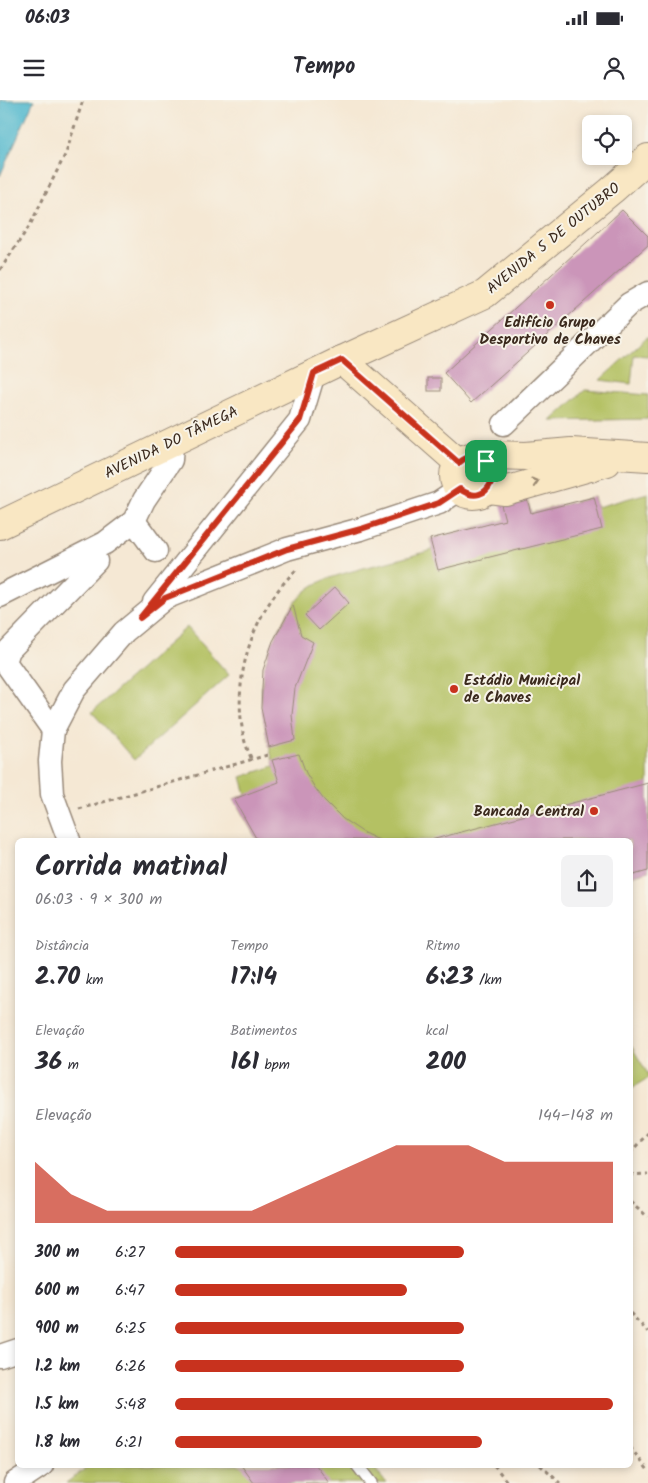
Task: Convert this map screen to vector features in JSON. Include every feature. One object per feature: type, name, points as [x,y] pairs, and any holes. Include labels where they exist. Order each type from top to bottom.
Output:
[{"type":"main road","name":"AVENIDA 5 DE OUTUBRO","points":[[342,360],[485,294],[612,190],[648,158]]},
{"type":"main road","name":"AVENIDA DO TÂMEGA","points":[[0,525],[342,360]]},
{"type":"main road","points":[[342,360],[459,476],[471,494],[483,492],[488,488],[493,477],[486,461],[472,456],[463,460],[459,476]]},
{"type":"main road","points":[[486,461],[497,456],[526,456],[571,452],[639,457]]},
{"type":"main road","points":[[488,488],[505,490],[639,457]]},
{"type":"street","points":[[504,424],[629,304],[648,293]]},
{"type":"street","points":[[140,618],[300,420],[314,373]]},
{"type":"street","points":[[0,596],[105,543],[134,521],[144,500],[171,460],[172,442]]},
{"type":"street","points":[[68,838],[52,794],[50,761],[53,730],[74,690],[124,632],[165,598],[287,549],[361,529],[439,503],[459,476]]},
{"type":"street","points":[[134,521],[156,551]]},
{"type":"street","points":[[53,730],[5,662],[8,650],[96,561]]},
{"type":"street","points":[[0,1356],[15,1351]]},
{"type":"street","points":[[16,1483],[38,1468]]},
{"type":"lane","points":[[359,1468],[371,1483]]},
{"type":"path","points":[[0,270],[30,225],[66,153],[83,100]]},
{"type":"path","points":[[251,758],[243,735],[240,713],[240,687],[246,657],[255,628],[267,607],[283,583],[302,565]]},
{"type":"path","points":[[60,815],[251,758],[271,754]]},
{"type":"path","points":[[633,1150],[648,1133]]},
{"type":"path","points":[[633,1175],[648,1174]]},
{"type":"path","points":[[633,1204],[648,1217]]},
{"type":"path","points":[[633,1316],[648,1332]]},
{"type":"path","points":[[633,1451],[648,1470]]},
{"type":"path","points":[[496,1468],[508,1483]]},
{"type":"path","points":[[543,1468],[560,1483]]},
{"type":"green space","points":[[648,336],[648,356],[634,355],[631,384],[600,380]]},
{"type":"green space","points":[[585,390],[648,395],[648,419],[551,421]]},
{"type":"green space","name":"Estádio Municipal de Chaves","points":[[648,493],[648,871],[633,875],[633,838],[256,838],[234,799],[246,794],[241,777],[274,766],[262,711],[263,678],[272,644],[300,596],[316,584],[335,576],[433,550],[430,539],[505,520],[526,495],[531,513],[594,497],[597,507]]},
{"type":"green space","points":[[187,627],[229,675],[134,760],[92,712]]},
{"type":"green space","points":[[633,1049],[648,1074],[648,1078],[633,1087]]},
{"type":"green space","points":[[86,1468],[374,1468],[386,1483],[66,1483]]},
{"type":"water","points":[[0,100],[34,100],[0,176]]},
{"type":"building","name":"Edifício Grupo Desportivo de Chaves","points":[[622,210],[648,236],[648,245],[471,403],[444,373]]},
{"type":"building","points":[[428,378],[441,378],[441,391],[428,391]]},
{"type":"building","points":[[526,495],[531,513],[594,497],[602,529],[438,570],[430,539],[505,520],[500,501]]},
{"type":"building","points":[[335,587],[349,603],[319,630],[305,615]]},
{"type":"building","points":[[293,605],[301,635],[313,642],[295,688],[292,715],[295,740],[269,747],[261,708],[263,670],[273,641]]},
{"type":"building","points":[[299,754],[306,773],[324,800],[343,819],[375,838],[256,838],[234,799],[279,782],[272,760]]},
{"type":"building","name":"Bancada Central","points":[[648,783],[648,871],[633,875],[633,838],[439,838]]},
{"type":"building","points":[[243,1468],[318,1468],[329,1483],[254,1483]]},
{"type":"place","name":"Edifício Grupo Desportivo de Chaves","points":[[550,305]]},
{"type":"place","name":"Estádio Municipal de Chaves","points":[[454,689]]},
{"type":"place","name":"Bancada Central","points":[[594,811]]},
{"type":"route","points":[[342,360],[459,463],[472,456],[486,461],[490,466],[493,477],[488,488],[483,492],[471,494],[464,493],[460,489],[439,503],[361,529],[287,549],[165,598],[140,618],[300,420],[314,373],[342,360]]}]
